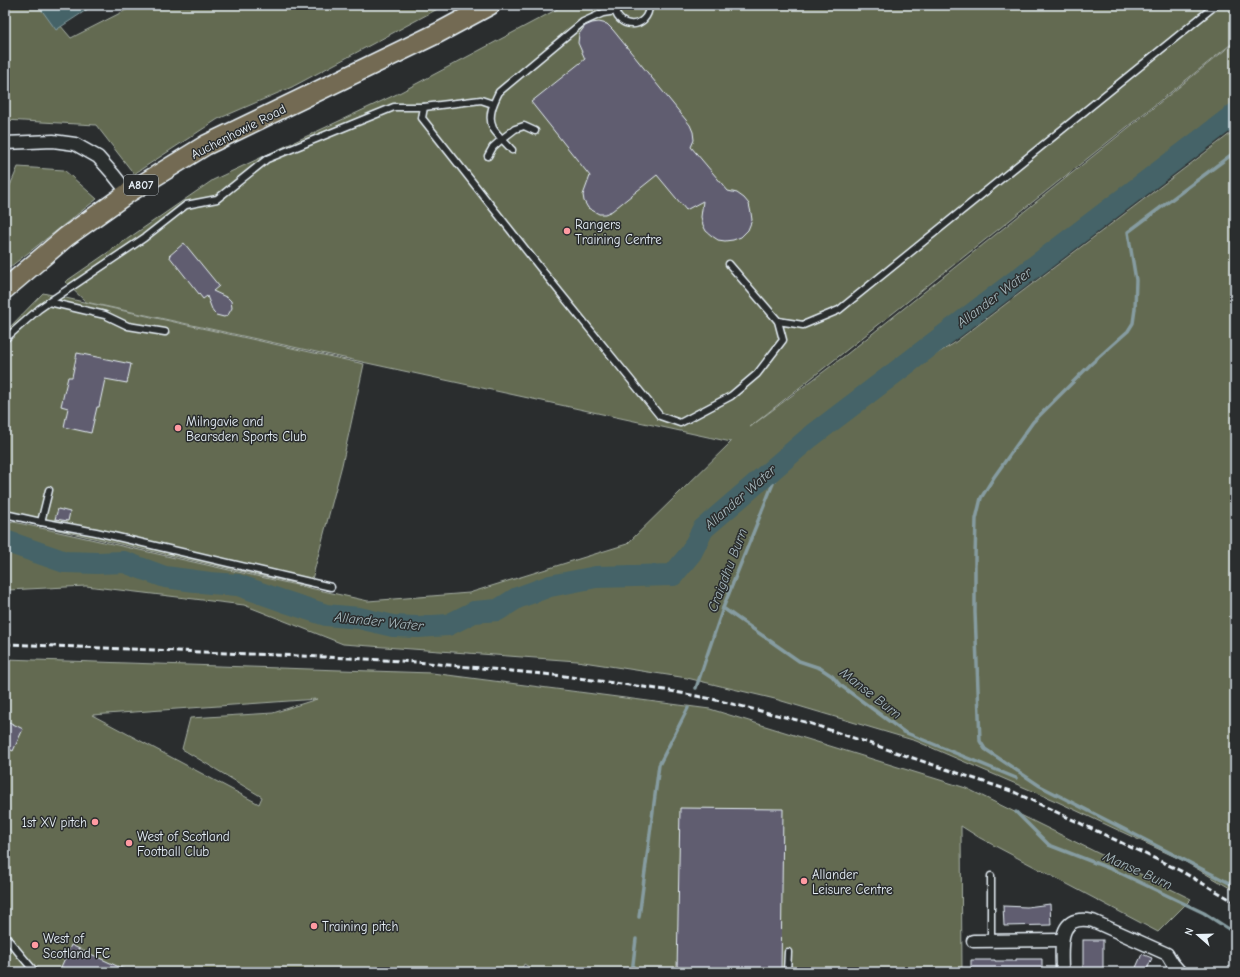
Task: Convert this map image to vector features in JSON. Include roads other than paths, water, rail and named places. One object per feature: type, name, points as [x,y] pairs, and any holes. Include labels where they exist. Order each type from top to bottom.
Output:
[{"type":"main road","name":"Auchenhowie Road","points":[[5,288],[66,237],[128,193],[206,145],[438,33],[490,5]]},
{"type":"street","points":[[5,143],[53,140],[75,144],[98,157],[128,193]]},
{"type":"street","points":[[1062,972],[1062,940],[1067,926],[1076,920],[1085,919],[1093,921],[1167,954],[1180,972]]},
{"type":"street","points":[[973,940],[1062,940]]},
{"type":"lane","points":[[512,150],[493,128],[490,118],[493,104],[499,92],[583,22],[616,8],[620,18],[623,21],[635,24],[646,18],[649,5],[659,5]]},
{"type":"lane","points":[[778,321],[803,325],[839,310],[1216,5]]},
{"type":"lane","points":[[5,339],[39,309],[144,238],[186,205],[217,199],[267,159],[394,107],[424,107],[481,100],[493,104]]},
{"type":"lane","points":[[424,107],[422,118],[536,263],[660,416],[680,423],[731,396],[757,374],[783,340],[778,321],[729,264]]},
{"type":"lane","points":[[488,156],[493,147],[516,129],[524,126],[535,131]]},
{"type":"lane","points":[[49,302],[105,315],[128,326],[165,332]]},
{"type":"lane","points":[[40,522],[49,490]]},
{"type":"lane","points":[[5,514],[96,532],[331,587]]},
{"type":"lane","points":[[991,876],[991,940]]},
{"type":"lane","points":[[5,936],[35,972]]},
{"type":"lane","points":[[787,972],[788,952]]},
{"type":"water","points":[[38,5],[94,5],[56,30]]},
{"type":"waterway","name":"Allander Water","points":[[5,541],[65,562],[124,562],[165,577],[238,585],[326,615],[359,618],[393,626],[418,627],[448,625],[474,612],[498,610],[517,598],[550,586],[596,577],[673,575],[691,553],[703,529],[809,438],[1235,114]]},
{"type":"waterway","points":[[1235,152],[1128,232],[1136,280],[1133,323],[1128,331],[1091,364],[1033,422],[994,477],[981,498],[976,519],[975,559],[975,612],[980,741],[985,749],[1040,786],[1235,886]]},
{"type":"waterway","name":"Craigdhu Burn","points":[[696,688],[723,608],[782,461]]},
{"type":"waterway","name":"Manse Burn","points":[[723,608],[799,661],[820,668],[832,676],[840,685],[904,732],[1016,778]]},
{"type":"waterway","name":"Craigdhu Burn","points":[[639,917],[659,765],[688,708]]},
{"type":"waterway","name":"Manse Burn","points":[[1016,812],[1049,845],[1116,871],[1204,913],[1235,933]]},
{"type":"waterway","name":"Craigdhu Burn","points":[[632,972],[636,939]]},
{"type":"railway","points":[[5,644],[417,662],[564,676],[665,690],[712,699],[809,723],[1014,792],[1179,870],[1235,902]]},
{"type":"place","name":"Rangers Training Centre","points":[[567,231]]},
{"type":"place","name":"Milngavie and Bearsden Sports Club","points":[[178,428]]},
{"type":"place","name":"1st XV pitch","points":[[95,822]]},
{"type":"place","name":"West of Scotland Football Club","points":[[129,843]]},
{"type":"place","name":"Allander Leisure Centre","points":[[804,881]]},
{"type":"place","name":"Training pitch","points":[[314,926]]},
{"type":"place","name":"West of Scotland FC","points":[[35,945]]}]
